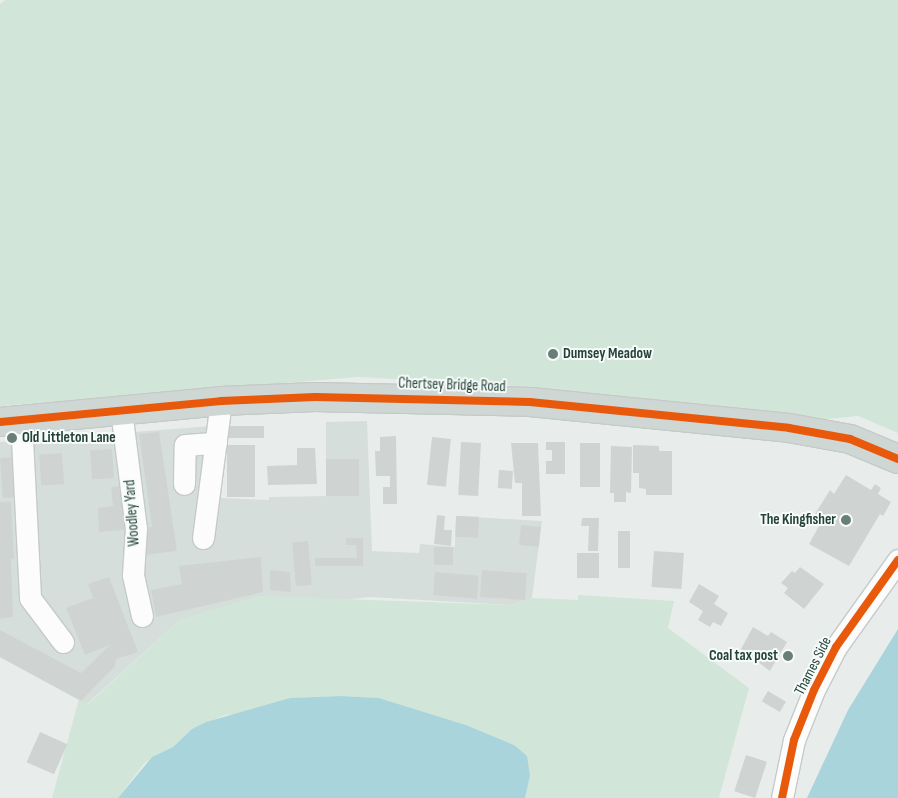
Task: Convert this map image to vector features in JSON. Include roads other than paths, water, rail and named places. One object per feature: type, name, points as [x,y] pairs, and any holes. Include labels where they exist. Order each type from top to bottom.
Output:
[{"type":"main road","name":"Chertsey Bridge Road","points":[[10,421],[221,401],[362,396],[530,402],[815,432],[850,439],[898,459]]},
{"type":"street","points":[[203,538],[221,401]]},
{"type":"street","name":"Woodley Yard","points":[[122,410],[136,528],[134,575],[142,616]]},
{"type":"street","points":[[10,421],[30,598],[63,642]]},
{"type":"street","points":[[184,484],[185,445],[216,443]]},
{"type":"street","name":"Thames Side","points":[[782,798],[794,740],[814,690],[836,647],[898,560]]},
{"type":"water","points":[[898,629],[898,798],[807,798],[848,710]]},
{"type":"water","points":[[341,696],[379,698],[466,725],[514,745],[527,756],[530,776],[525,798],[118,798],[152,757],[173,747],[192,729],[206,722],[290,698]]},
{"type":"place","name":"Dumsey Meadow","points":[[553,354]]},
{"type":"place","name":"Old Littleton Lane","points":[[12,438]]},
{"type":"place","name":"The Kingfisher","points":[[846,520]]},
{"type":"place","name":"Coal tax post","points":[[788,656]]}]
